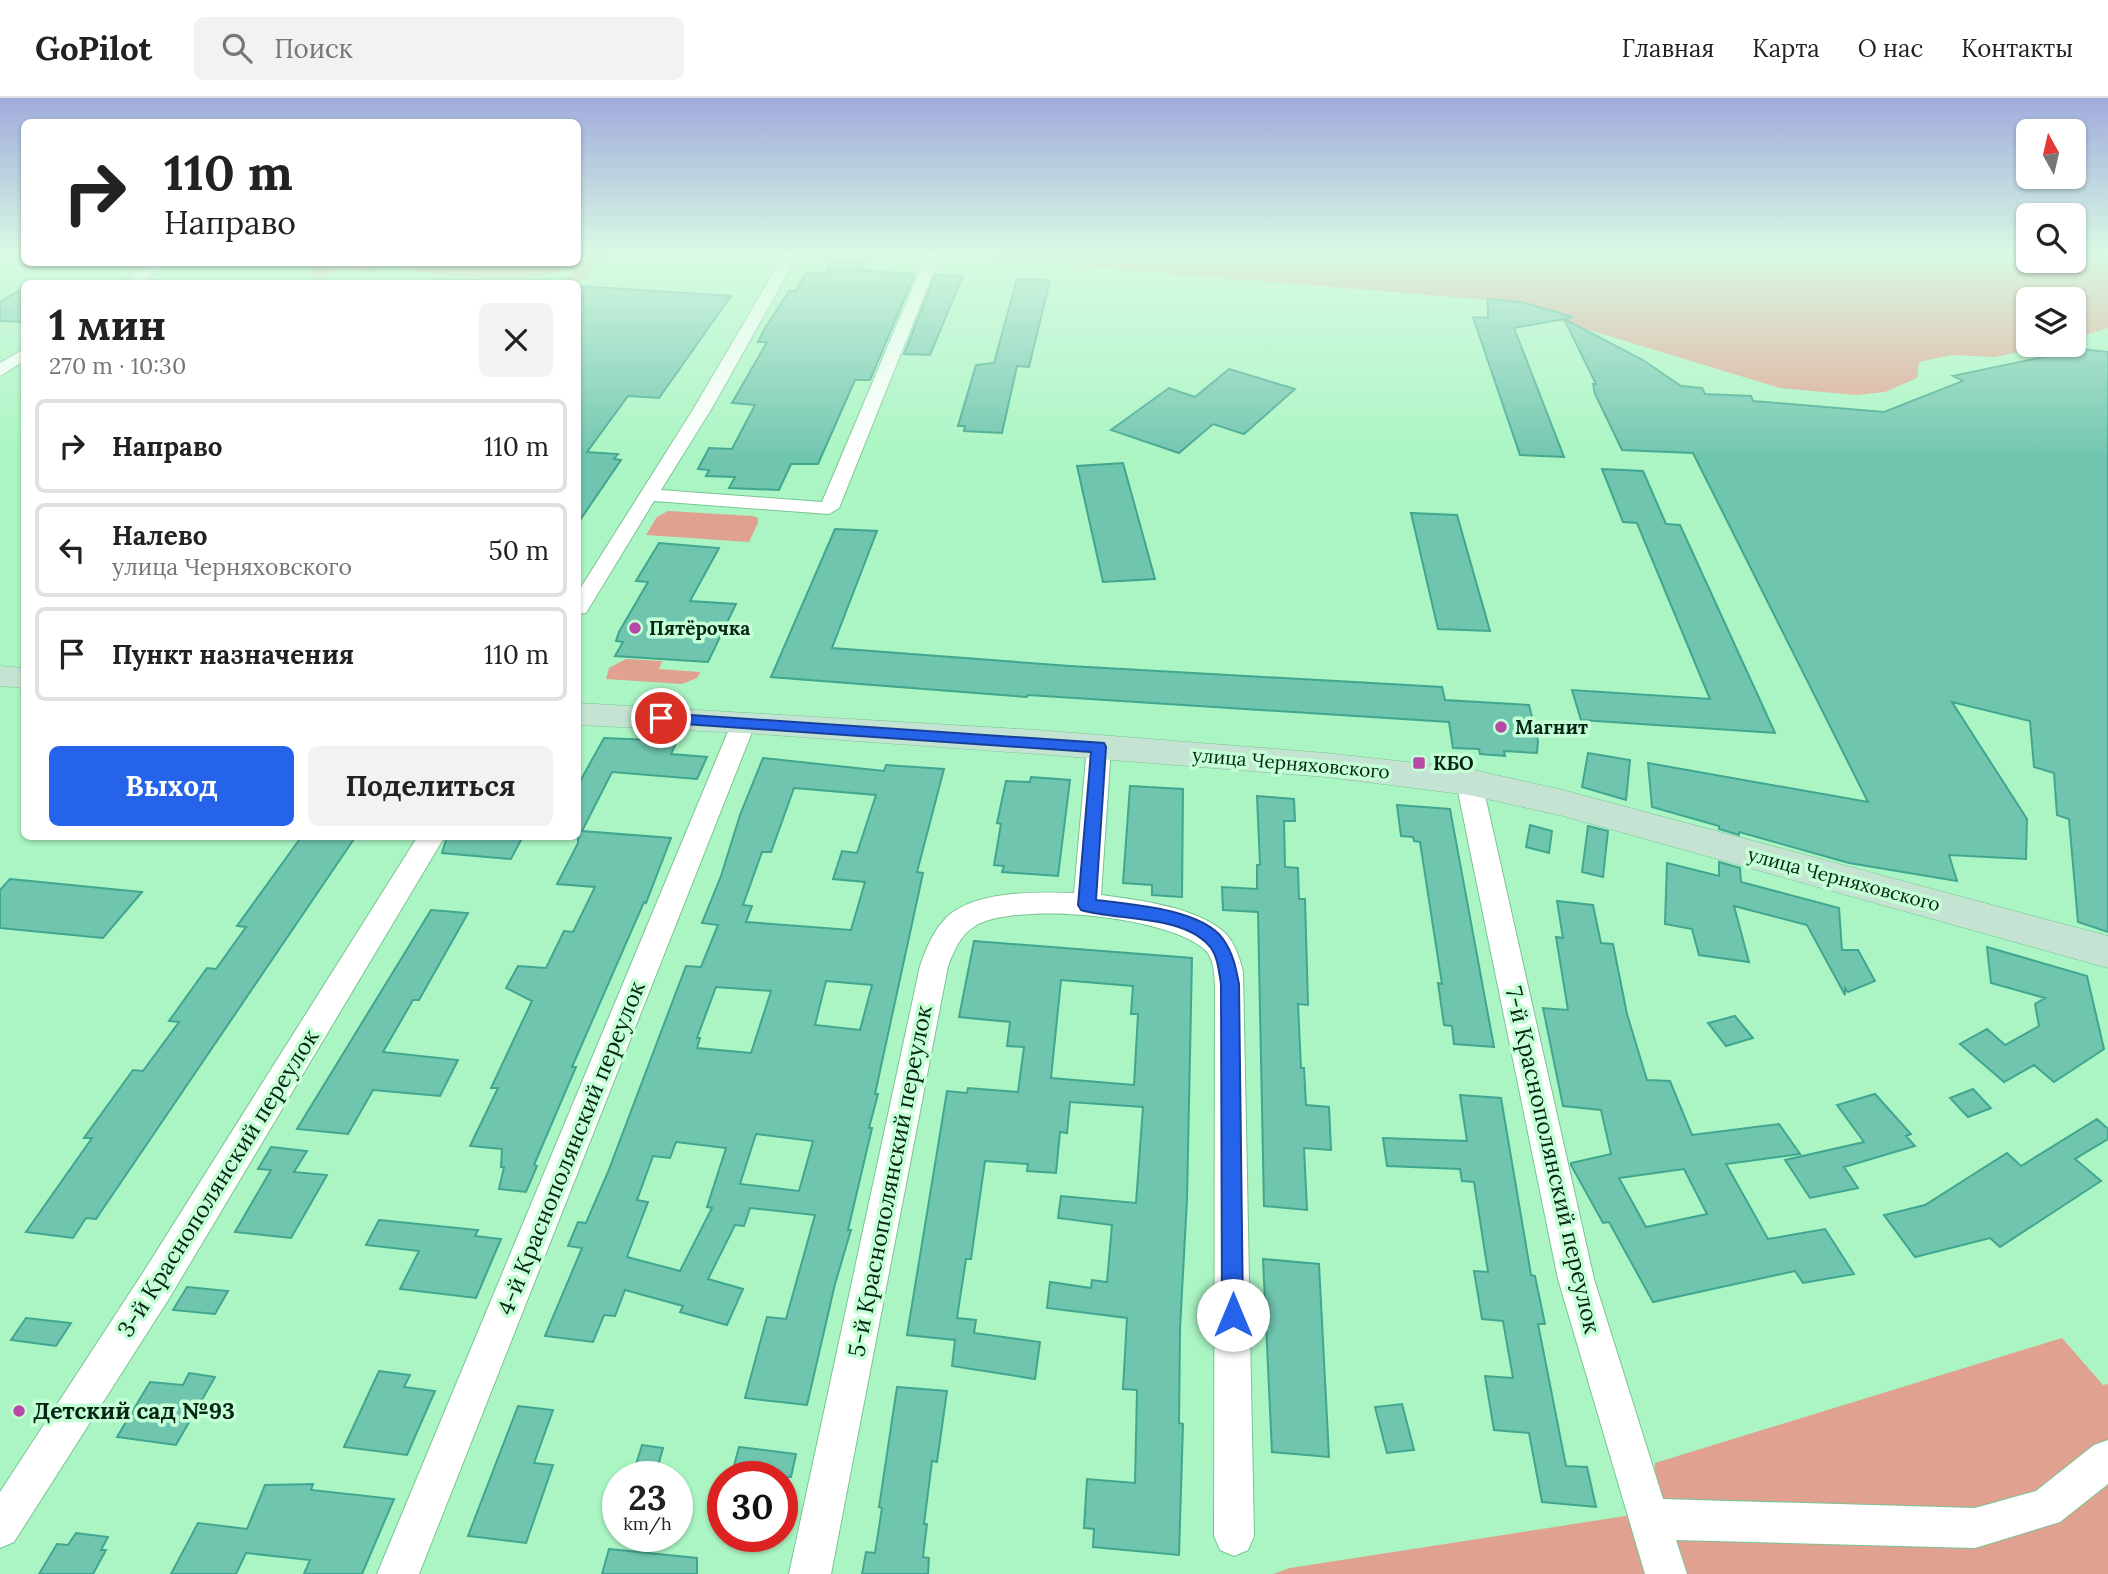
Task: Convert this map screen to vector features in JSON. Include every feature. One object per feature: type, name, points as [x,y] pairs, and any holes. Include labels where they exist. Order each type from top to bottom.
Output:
[{"type":"main road","points":[[0,676],[21,678]]},
{"type":"main road","name":"улица Черняховского","points":[[581,714],[744,722],[1099,747],[1385,770],[1469,782],[1563,803],[2108,952]]},
{"type":"street","points":[[581,603],[703,408],[752,322]]},
{"type":"street","points":[[648,495],[829,508],[906,322]]},
{"type":"street","points":[[0,370],[21,356]]},
{"type":"street","name":"4-й Краснополянский переулок","points":[[398,1574],[744,722]]},
{"type":"street","points":[[1099,747],[1087,905],[1159,915],[1194,926],[1216,941],[1226,961],[1230,984],[1234,1536]]},
{"type":"street","name":"7-й Краснополянский переулок","points":[[1469,782],[1576,1279],[1666,1574]]},
{"type":"street","name":"3-й Краснополянский переулок","points":[[0,1528],[157,1284],[430,840]]},
{"type":"street","name":"5-й Краснополянский переулок","points":[[810,1574],[934,967],[944,939],[964,919],[983,910],[1024,904],[1087,905]]},
{"type":"street","points":[[1648,1519],[1975,1528],[2046,1508],[2108,1459]]},
{"type":"shaded area","points":[[1562,322],[2016,322],[2016,353],[1995,357],[1951,355],[1919,362],[1917,378],[1885,392],[1856,395],[1780,388]]},
{"type":"shaded area","points":[[2086,322],[2108,322],[2108,328],[2086,334]]},
{"type":"shaded area","points":[[668,511],[753,516],[758,518],[758,523],[749,542],[646,535],[657,517]]},
{"type":"shaded area","points":[[626,659],[662,661],[659,669],[700,672],[697,678],[682,684],[606,679],[609,668]]},
{"type":"shaded area","points":[[2062,1338],[2103,1385],[2108,1384],[2108,1574],[1273,1574],[1290,1568],[1651,1512],[1655,1463]]},
{"type":"building","points":[[581,322],[713,322],[659,398],[628,396],[587,452],[618,454],[614,459],[621,460],[581,519]]},
{"type":"building","points":[[769,322],[895,322],[870,380],[855,380],[818,464],[791,464],[779,490],[729,488],[735,477],[706,476],[709,470],[698,469],[709,448],[732,449],[755,405],[732,403],[767,342],[758,342]]},
{"type":"building","points":[[917,322],[944,322],[930,355],[904,354]]},
{"type":"building","points":[[1005,322],[1040,322],[1029,367],[1017,366],[1002,433],[964,431],[965,426],[958,426],[976,365],[994,363]]},
{"type":"building","points":[[1475,322],[1547,322],[1514,328],[1564,457],[1520,455]]},
{"type":"building","points":[[1565,322],[1643,360],[1681,386],[1702,388],[1705,394],[1751,396],[1753,401],[1884,412],[1963,381],[1953,376],[2043,357],[2086,357],[2086,350],[2108,352],[2108,932],[2078,922],[2069,819],[2057,815],[2054,773],[2034,767],[2030,721],[1952,702],[2027,819],[2026,859],[1949,855],[1957,881],[1849,863],[1739,832],[1739,835],[1719,829],[1719,826],[1652,807],[1648,763],[1868,802],[1693,453],[1622,450],[1595,394],[1593,384],[1596,384]]},
{"type":"building","points":[[1229,369],[1295,389],[1244,434],[1213,424],[1179,453],[1111,430],[1169,388],[1195,397]]},
{"type":"building","points":[[1123,463],[1155,579],[1103,582],[1077,466]]},
{"type":"building","points":[[1602,469],[1643,471],[1666,524],[1680,525],[1775,733],[1581,720],[1572,690],[1710,699],[1637,523],[1623,522]]},
{"type":"building","points":[[1411,513],[1457,515],[1490,631],[1438,629]]},
{"type":"building","points":[[835,529],[877,531],[832,648],[1070,666],[1442,687],[1445,700],[1529,705],[1538,741],[1537,753],[1504,751],[1505,756],[1480,754],[1479,749],[1453,748],[1449,722],[1027,697],[771,677]]},
{"type":"building","points":[[659,543],[719,548],[690,601],[736,604],[708,662],[615,656],[623,642],[616,641],[619,632],[648,582],[636,581]]},
{"type":"building","points":[[604,738],[677,741],[671,754],[707,757],[697,779],[612,772],[582,831],[671,838],[646,903],[644,902],[572,1067],[576,1067],[534,1165],[537,1166],[526,1192],[499,1189],[504,1167],[501,1167],[502,1149],[470,1146],[498,1088],[491,1088],[532,1001],[506,988],[518,966],[546,968],[564,931],[573,932],[595,887],[557,884],[578,840],[581,840],[581,780]]},
{"type":"building","points":[[1588,753],[1630,760],[1626,800],[1582,787]]},
{"type":"building","points":[[763,758],[884,771],[886,765],[944,769],[917,872],[923,873],[875,1094],[878,1094],[869,1128],[872,1128],[848,1230],[851,1230],[835,1284],[807,1405],[745,1398],[767,1317],[786,1319],[815,1215],[750,1208],[744,1226],[735,1225],[708,1279],[743,1289],[727,1325],[680,1312],[683,1306],[625,1290],[615,1316],[604,1315],[593,1342],[545,1336],[582,1248],[568,1246],[578,1222],[586,1223],[608,1172],[686,966],[701,967],[718,925],[702,923],[721,876],[740,815]],"holes":[[[794,788],[876,795],[857,853],[842,851],[833,879],[865,882],[851,930],[746,922],[752,906],[743,905],[762,852],[771,852]],[[826,981],[872,985],[860,1030],[815,1025]],[[716,987],[771,991],[751,1053],[697,1048],[700,1038],[697,1038]],[[756,1134],[813,1141],[799,1191],[740,1184]],[[676,1142],[726,1148],[707,1207],[712,1208],[680,1271],[627,1257],[648,1202],[637,1200],[653,1156],[670,1158]]]},
{"type":"building","points":[[1031,777],[1070,780],[1058,876],[1002,872],[1004,866],[994,865],[1001,824],[997,823],[1006,781],[1030,782]]},
{"type":"building","points":[[1130,786],[1183,789],[1182,897],[1152,895],[1152,885],[1123,883]]},
{"type":"building","points":[[1257,796],[1294,799],[1295,821],[1284,821],[1285,867],[1298,868],[1299,899],[1305,899],[1308,1005],[1298,1004],[1301,1068],[1304,1068],[1306,1105],[1329,1107],[1331,1150],[1304,1148],[1307,1210],[1264,1206],[1258,912],[1223,910],[1222,887],[1257,889],[1257,865],[1260,865]]},
{"type":"building","points":[[1397,805],[1450,809],[1494,1047],[1454,1044],[1452,1026],[1444,1025],[1438,983],[1442,984],[1420,842],[1414,841],[1413,837],[1401,836]]},
{"type":"building","points":[[1530,825],[1552,831],[1549,853],[1526,847]]},
{"type":"building","points":[[1588,826],[1608,831],[1603,877],[1582,872]]},
{"type":"building","points":[[299,840],[353,840],[96,1219],[86,1218],[73,1238],[26,1232],[92,1138],[84,1138],[133,1070],[143,1071],[179,1022],[169,1021],[207,968],[216,969],[246,927],[237,926]]},
{"type":"building","points":[[446,840],[521,840],[511,859],[442,853]]},
{"type":"building","points":[[1719,862],[1740,868],[1741,882],[1839,908],[1842,950],[1858,950],[1875,981],[1848,992],[1845,988],[1845,995],[1807,925],[1734,906],[1749,962],[1699,955],[1692,929],[1665,924],[1667,863],[1719,876]]},
{"type":"building","points":[[10,879],[142,892],[103,938],[0,928],[0,890]]},
{"type":"building","points":[[1557,901],[1593,905],[1601,943],[1613,944],[1627,1014],[1647,1080],[1670,1081],[1692,1135],[1779,1124],[1800,1154],[1726,1164],[1768,1239],[1825,1229],[1854,1274],[1803,1283],[1795,1271],[1653,1302],[1609,1222],[1603,1223],[1571,1165],[1611,1154],[1601,1110],[1563,1106],[1543,1008],[1568,1010],[1556,937],[1563,938]],"holes":[[[1684,1169],[1707,1214],[1646,1227],[1619,1178]]]},
{"type":"building","points":[[431,910],[468,913],[419,1000],[413,1000],[383,1052],[458,1060],[440,1096],[373,1090],[348,1134],[297,1129]]},
{"type":"building","points":[[974,941],[1192,958],[1187,1199],[1180,1329],[1179,1423],[1183,1424],[1179,1555],[1093,1547],[1094,1529],[1084,1528],[1087,1479],[1135,1483],[1137,1390],[1123,1389],[1127,1318],[1047,1308],[1050,1282],[1091,1288],[1092,1280],[1107,1282],[1112,1225],[1058,1218],[1061,1196],[1136,1203],[1143,1107],[1070,1102],[1067,1133],[1060,1132],[1056,1173],[1027,1171],[1028,1164],[985,1161],[971,1259],[966,1259],[957,1318],[976,1320],[974,1333],[1040,1342],[1035,1379],[952,1366],[955,1340],[907,1335],[947,1091],[967,1093],[968,1088],[1018,1092],[1024,1047],[1007,1046],[1010,1022],[959,1017]],"holes":[[[1061,980],[1133,986],[1131,1014],[1138,1014],[1134,1085],[1051,1078]]]},
{"type":"building","points":[[1987,947],[2087,976],[2104,1049],[2054,1082],[2034,1065],[2004,1082],[1960,1044],[1987,1029],[2005,1045],[2039,1026],[2035,1004],[2045,998],[1991,983]]},
{"type":"building","points":[[1735,1016],[1753,1038],[1726,1046],[1708,1023]]},
{"type":"building","points":[[1973,1089],[1991,1108],[1968,1117],[1950,1098]]},
{"type":"building","points":[[1875,1094],[1911,1134],[1906,1136],[1915,1146],[1844,1167],[1858,1188],[1810,1198],[1785,1160],[1864,1142],[1837,1105]]},
{"type":"building","points":[[1460,1095],[1501,1098],[1531,1275],[1535,1276],[1545,1324],[1538,1324],[1566,1466],[1587,1467],[1596,1507],[1542,1502],[1529,1433],[1494,1430],[1485,1376],[1513,1378],[1503,1321],[1482,1319],[1474,1271],[1488,1272],[1474,1182],[1462,1181],[1460,1169],[1387,1166],[1383,1138],[1467,1141]]},
{"type":"building","points":[[2097,1119],[2108,1129],[2108,1139],[2075,1159],[2101,1181],[2000,1247],[1990,1238],[1915,1257],[1884,1215],[1925,1205],[2007,1153],[2021,1166]]},
{"type":"building","points":[[271,1147],[307,1151],[294,1172],[327,1175],[291,1238],[235,1232],[271,1170],[258,1169]]},
{"type":"building","points":[[379,1220],[478,1230],[475,1236],[501,1239],[476,1298],[400,1289],[419,1251],[366,1245]]},
{"type":"building","points":[[1263,1259],[1319,1264],[1329,1457],[1272,1452]]},
{"type":"building","points":[[187,1287],[228,1291],[215,1314],[173,1310]]},
{"type":"building","points":[[26,1318],[71,1323],[56,1346],[11,1340]]},
{"type":"building","points":[[379,1371],[410,1375],[404,1387],[435,1391],[407,1455],[344,1447]]},
{"type":"building","points":[[189,1373],[215,1377],[176,1445],[117,1437],[150,1382],[183,1385]]},
{"type":"building","points":[[897,1387],[947,1391],[937,1462],[932,1461],[924,1524],[927,1524],[923,1557],[929,1558],[928,1574],[862,1574],[866,1552],[875,1553]]},
{"type":"building","points":[[1402,1404],[1414,1450],[1387,1453],[1375,1407]]},
{"type":"building","points":[[518,1406],[553,1410],[534,1463],[553,1465],[526,1543],[468,1536]]},
{"type":"building","points":[[642,1445],[663,1448],[659,1461],[637,1461]]},
{"type":"building","points":[[739,1447],[796,1454],[794,1461],[735,1461]]},
{"type":"building","points":[[313,1484],[311,1490],[394,1499],[362,1574],[304,1574],[310,1560],[246,1553],[236,1574],[171,1574],[198,1523],[247,1529],[265,1485]]},
{"type":"building","points":[[76,1533],[108,1537],[101,1550],[106,1550],[93,1574],[39,1574],[57,1544],[68,1545]]},
{"type":"building","points":[[608,1552],[697,1558],[697,1574],[602,1574]]},
{"type":"place","name":"Пятёрочка","points":[[635,628]]},
{"type":"place","name":"Магнит","points":[[1501,727]]},
{"type":"place","name":"КБО","points":[[1419,763]]},
{"type":"place","name":"Детский сад №93","points":[[19,1411]]},
{"type":"route","points":[[661,718],[1099,747],[1087,905],[1159,915],[1194,926],[1216,941],[1226,961],[1230,984],[1233,1315]]}]
